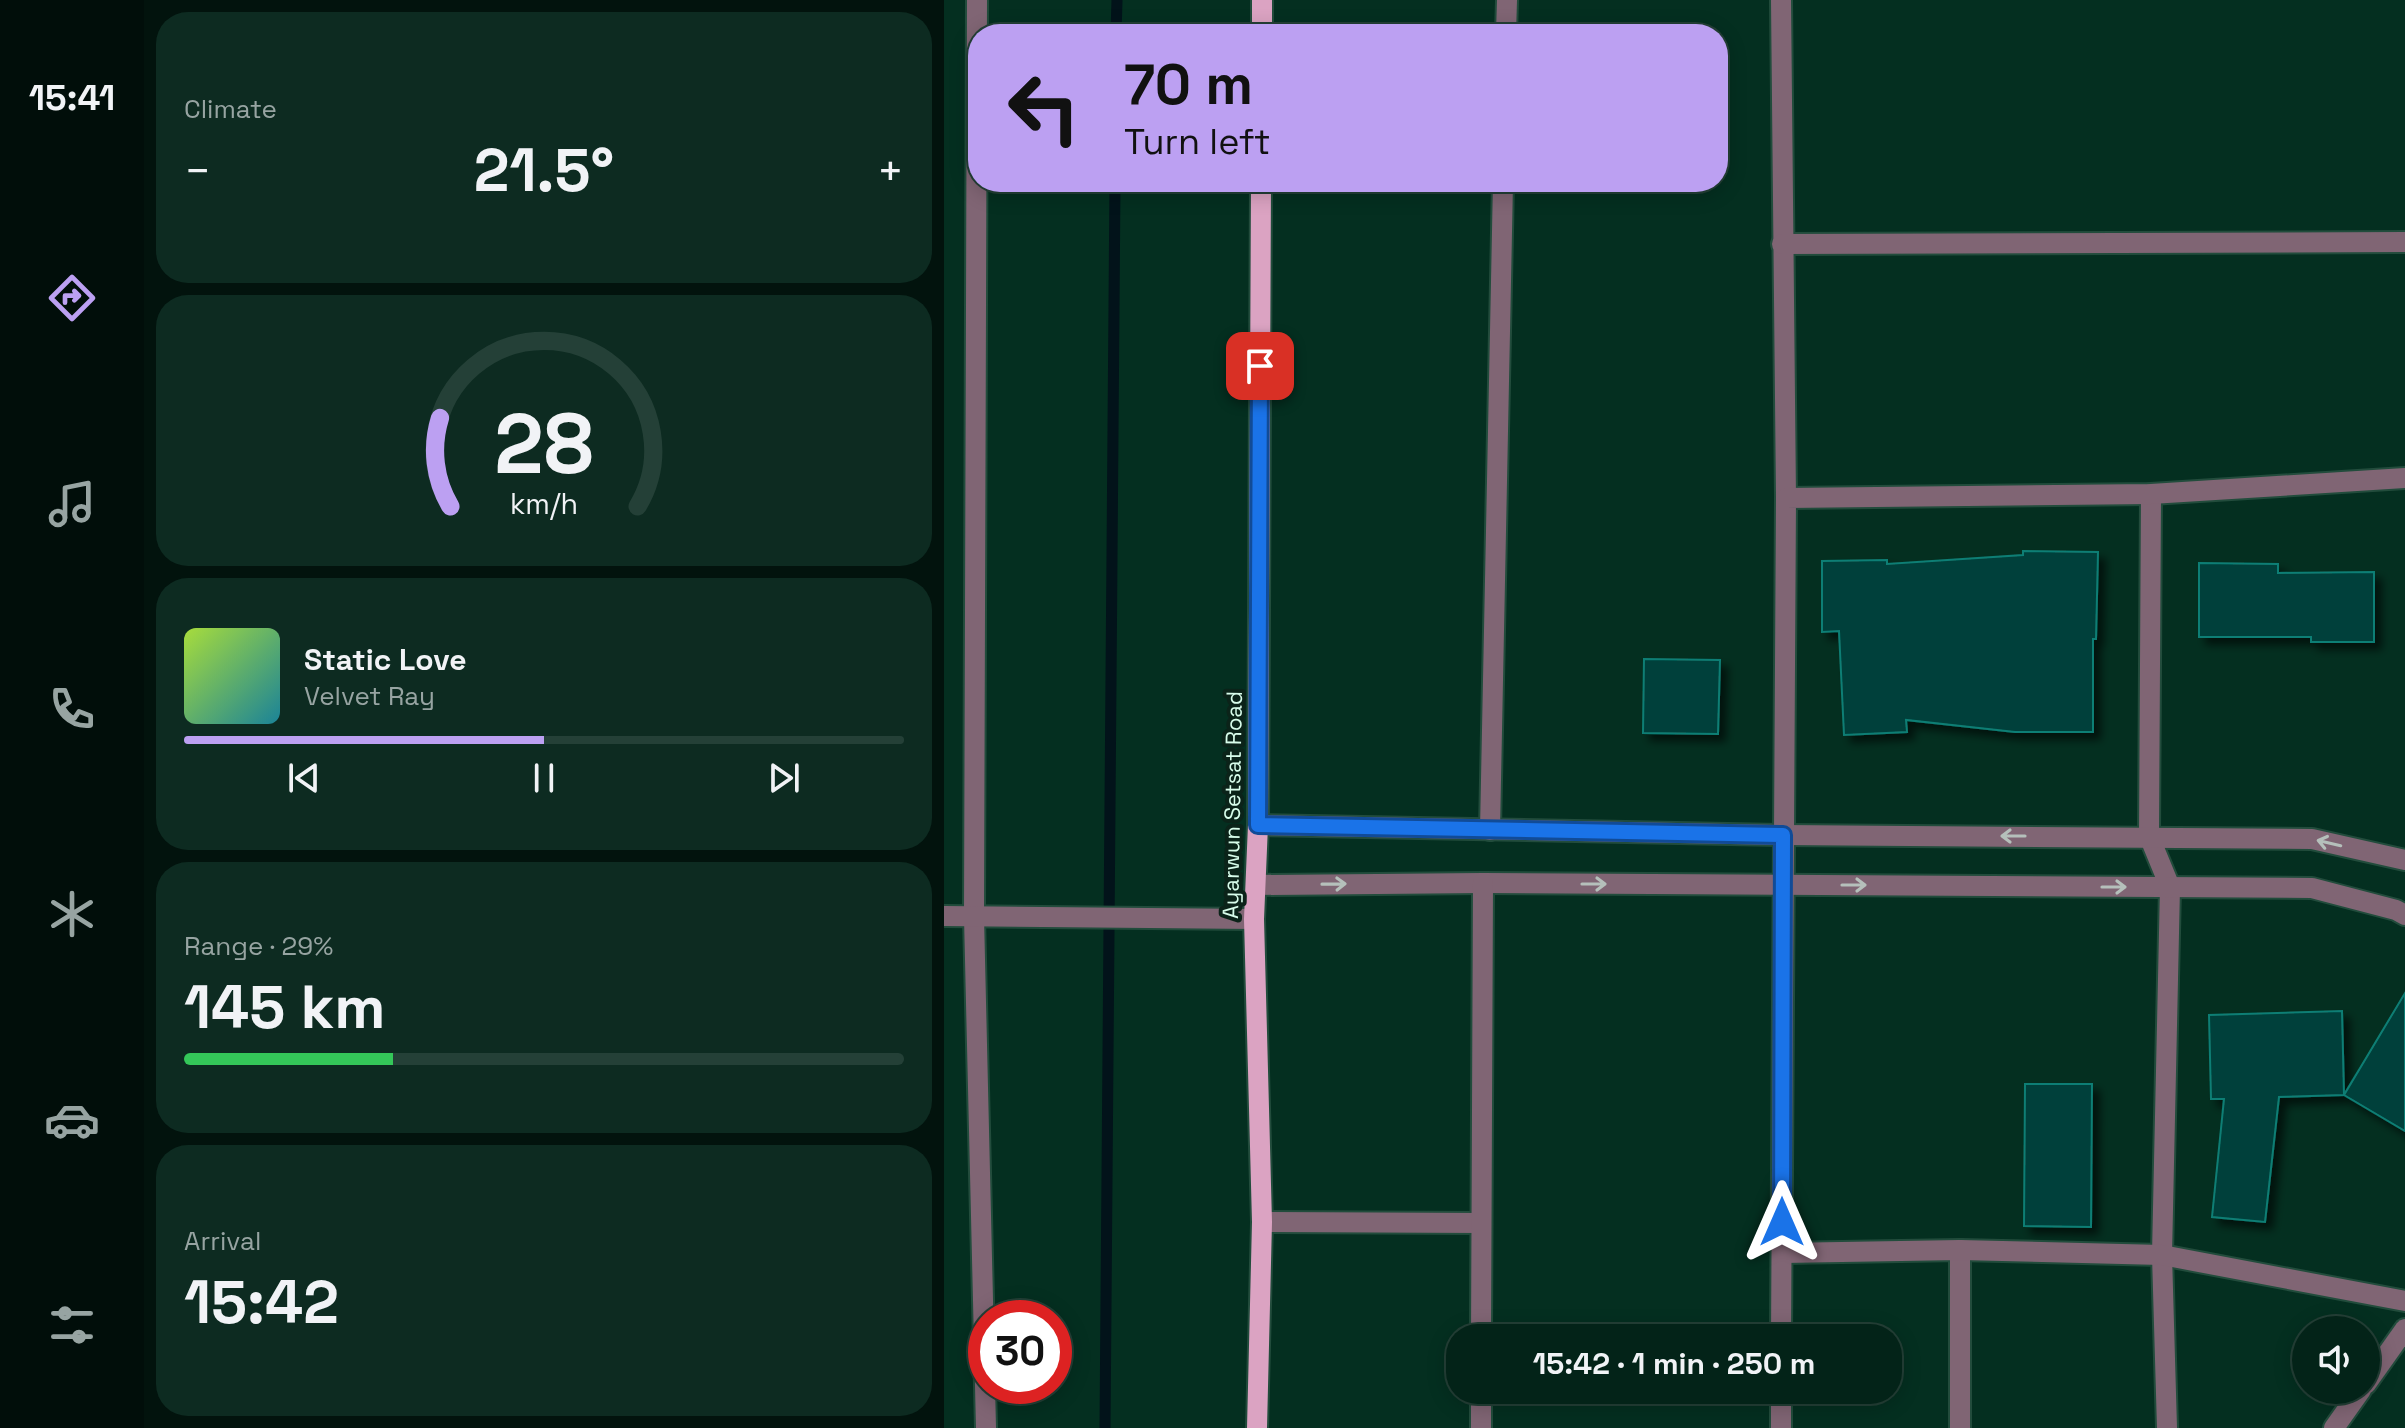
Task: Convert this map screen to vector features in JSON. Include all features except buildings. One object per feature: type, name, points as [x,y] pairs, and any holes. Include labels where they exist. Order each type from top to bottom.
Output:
[{"type":"main road","points":[[1262,0],[1262,24]]},
{"type":"main road","name":"Ayarwun Setsat Road","points":[[1257,1428],[1262,1222],[1254,919],[1258,825],[1261,192]]},
{"type":"street","points":[[977,0],[977,24]]},
{"type":"street","points":[[1506,24],[1507,0]]},
{"type":"street","points":[[1781,0],[1786,498],[1781,1324]]},
{"type":"street","points":[[976,192],[974,917],[986,1428]]},
{"type":"street","points":[[1490,830],[1503,192]]},
{"type":"street","points":[[1782,244],[2405,242]]},
{"type":"street","points":[[1786,498],[2151,494],[2405,478]]},
{"type":"street","points":[[2151,494],[2149,836],[2170,887],[2162,1255],[2167,1428]]},
{"type":"street","points":[[1258,825],[1783,835],[2312,839],[2405,860]]},
{"type":"street","points":[[1256,885],[1483,883],[2312,888],[2405,915]]},
{"type":"street","points":[[1481,1324],[1483,883]]},
{"type":"street","points":[[944,916],[1254,919]]},
{"type":"street","points":[[1262,1222],[1481,1223]]},
{"type":"street","points":[[1782,1253],[1960,1250],[2162,1255],[2405,1301]]},
{"type":"street","points":[[1960,1250],[1960,1428]]},
{"type":"street","points":[[2380,1364],[2405,1329]]},
{"type":"street","points":[[1481,1404],[1481,1428]]},
{"type":"street","points":[[1781,1404],[1781,1428]]},
{"type":"street","points":[[2334,1428],[2351,1404]]},
{"type":"waterway","points":[[1116,24],[1117,0]]},
{"type":"waterway","points":[[1105,1428],[1115,192]]},
{"type":"route","points":[[1260,366],[1258,825],[1783,835],[1782,1222]]}]
